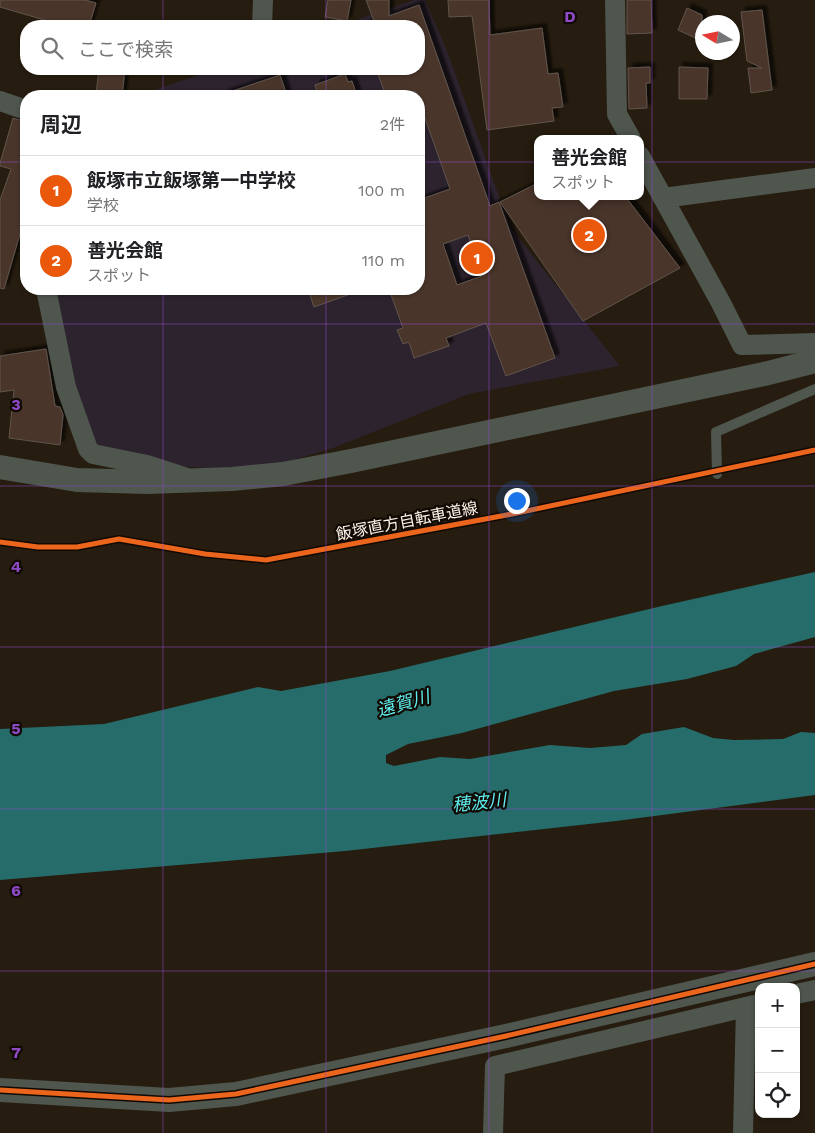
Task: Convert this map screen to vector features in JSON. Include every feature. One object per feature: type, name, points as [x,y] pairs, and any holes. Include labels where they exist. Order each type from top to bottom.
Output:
[{"type":"street","points":[[262,20],[263,0]]},
{"type":"street","points":[[615,0],[617,114],[629,135]]},
{"type":"street","points":[[0,101],[20,108]]},
{"type":"street","points":[[644,163],[742,345],[815,343]]},
{"type":"street","points":[[663,198],[815,178]]},
{"type":"street","points":[[47,295],[66,387],[88,450],[93,454],[147,465],[195,480]]},
{"type":"street","points":[[0,467],[77,480],[148,482],[232,479],[282,474],[764,374],[815,361]]},
{"type":"street","points":[[0,1090],[169,1100],[236,1094],[506,1036],[815,964]]},
{"type":"street","points":[[800,993],[815,990]]},
{"type":"street","points":[[493,1133],[495,1066],[753,1005],[743,1133]]},
{"type":"lane","points":[[717,474],[716,432],[815,389]]},
{"type":"shaded area","points":[[414,0],[425,0],[446,48],[510,227],[620,366],[469,394],[333,448],[283,463],[223,469],[176,466],[101,447],[88,437],[54,295],[425,295],[425,90],[155,90],[198,75],[425,75],[425,20],[356,20]]},
{"type":"water","points":[[815,572],[815,637],[754,654],[736,666],[687,679],[614,691],[462,733],[408,744],[386,755],[386,763],[394,766],[440,757],[470,759],[550,745],[590,748],[626,745],[642,734],[684,727],[713,738],[734,740],[783,739],[801,732],[815,733],[815,795],[616,821],[345,851],[0,880],[0,729],[104,724],[258,687],[281,691],[390,671],[662,606]]},
{"type":"building","points":[[0,0],[85,0],[96,3],[91,20],[44,20],[0,7]]},
{"type":"building","points":[[328,0],[351,0],[347,20],[325,17]]},
{"type":"building","points":[[366,0],[389,0],[389,16],[419,5],[424,20],[374,20]]},
{"type":"building","points":[[448,0],[489,0],[490,35],[542,28],[548,74],[558,73],[563,107],[552,108],[554,121],[487,130],[472,16],[449,17]]},
{"type":"building","points":[[627,0],[651,0],[652,33],[627,34]]},
{"type":"building","points":[[687,8],[702,15],[695,15],[695,38],[678,30]]},
{"type":"building","points":[[762,10],[772,90],[751,93],[748,68],[762,68],[747,61],[741,12]]},
{"type":"building","points":[[425,22],[490,206],[499,202],[555,358],[506,376],[486,323],[446,338],[449,346],[414,358],[409,342],[403,344],[397,330],[403,328],[391,295],[425,295],[425,198],[450,189],[425,118],[425,90],[384,90],[378,75],[425,75]],"holes":[[[468,235],[482,276],[457,285],[443,244]]]},
{"type":"building","points":[[650,67],[650,83],[646,83],[647,108],[629,109],[628,68]]},
{"type":"building","points":[[679,67],[708,68],[707,99],[679,99]]},
{"type":"building","points":[[98,75],[124,75],[123,90],[96,90]]},
{"type":"building","points":[[280,75],[285,90],[236,90]]},
{"type":"building","points":[[345,75],[348,82],[352,81],[355,90],[316,90],[315,85]]},
{"type":"building","points":[[13,118],[20,120],[20,234],[4,289],[0,288],[0,200],[11,169],[0,166]]},
{"type":"building","points":[[534,185],[534,200],[628,200],[680,268],[583,321],[500,202]]},
{"type":"building","points":[[310,295],[348,295],[314,307]]},
{"type":"building","points":[[46,349],[55,406],[60,407],[63,415],[60,445],[9,438],[14,390],[0,392],[0,356]]},
{"type":"cycle path","name":"飯塚直方自転車道線","points":[[0,542],[38,547],[77,547],[119,539],[205,554],[266,560],[512,514],[815,450]]},
{"type":"cycle path","points":[[0,1090],[169,1100],[236,1094],[506,1036],[815,964]]},
{"type":"place","name":"善光会館","points":[[589,235]]},
{"type":"place","name":"飯塚市立飯塚第一中学校","points":[[477,258]]},
{"type":"water label","name":"遠賀川","points":[[403,703]]},
{"type":"water label","name":"穂波川","points":[[479,802]]}]
